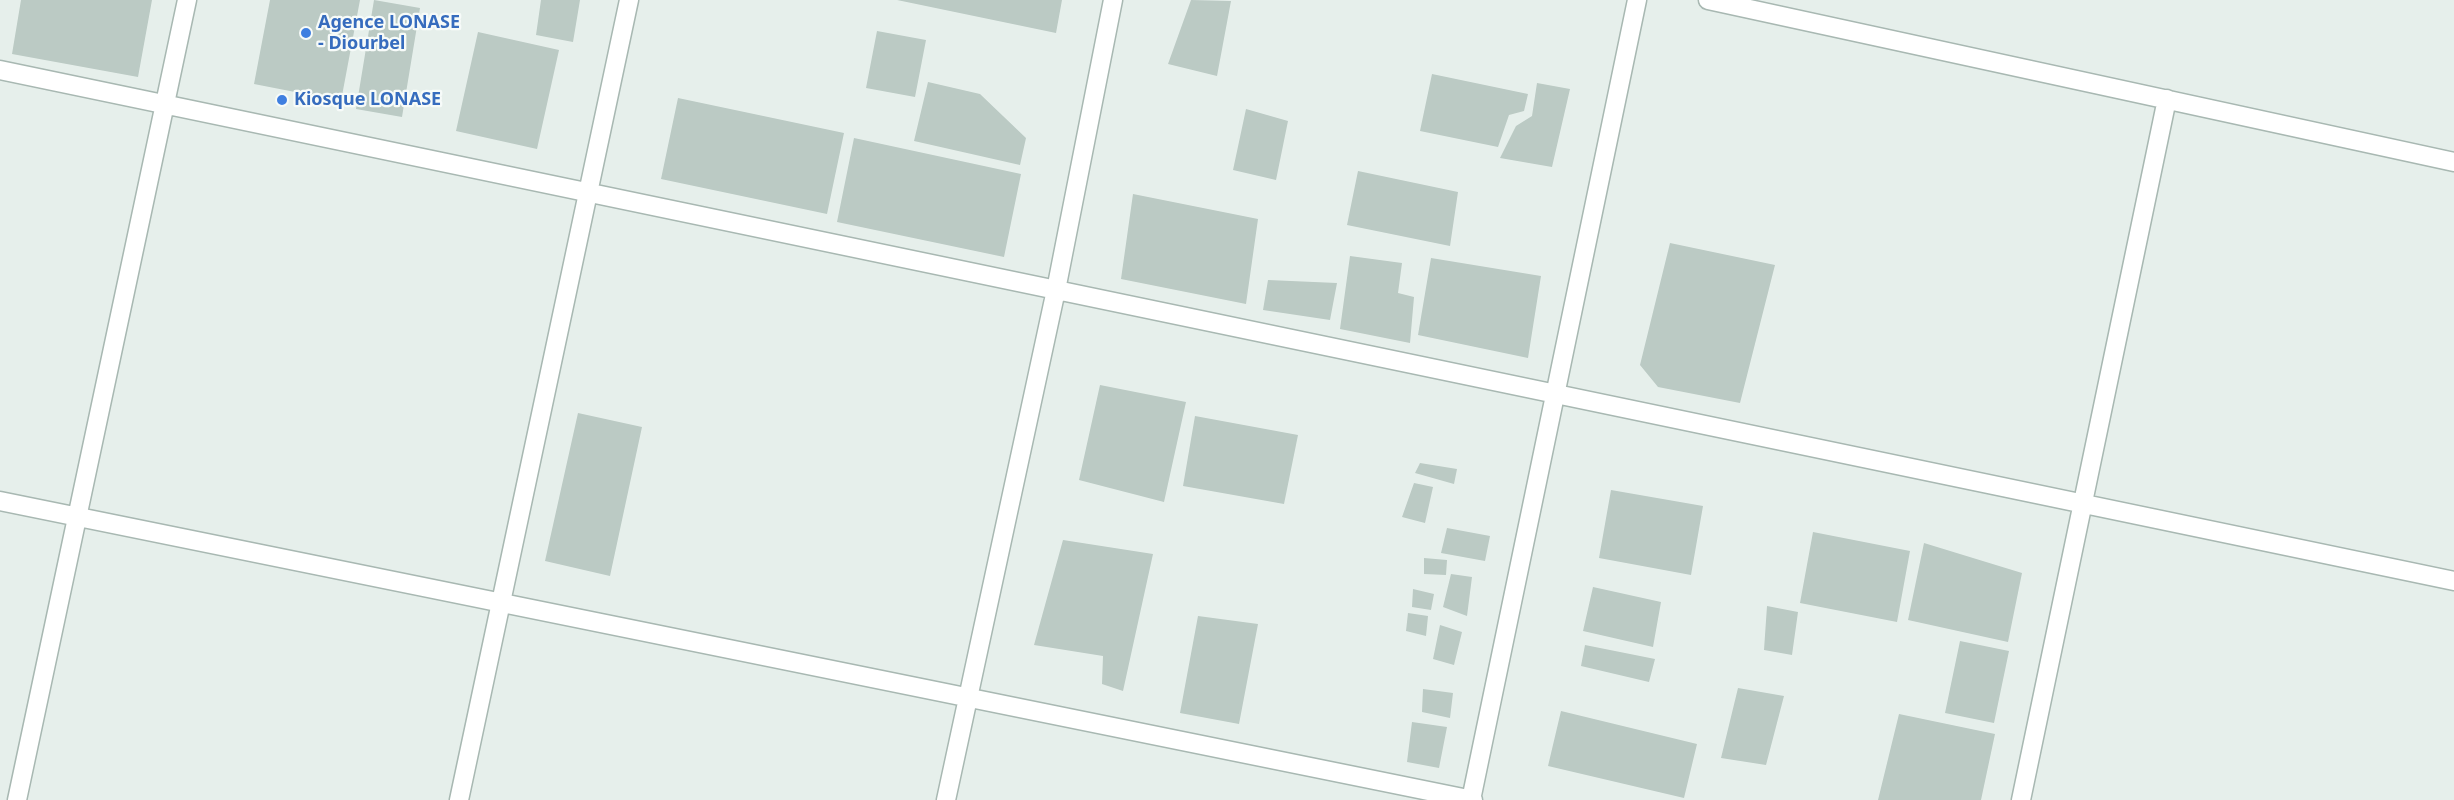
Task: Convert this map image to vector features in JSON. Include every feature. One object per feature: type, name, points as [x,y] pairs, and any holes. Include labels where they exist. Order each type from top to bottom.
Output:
[{"type":"street","points":[[17,800],[188,0]]},
{"type":"street","points":[[459,800],[629,0]]},
{"type":"street","points":[[946,800],[1056,290],[1113,0]]},
{"type":"street","points":[[0,501],[1472,800],[1637,0]]},
{"type":"street","points":[[1708,0],[2454,162]]},
{"type":"street","points":[[0,70],[2454,581]]},
{"type":"street","points":[[2021,800],[2167,99]]},
{"type":"building","points":[[21,0],[152,0],[138,77],[12,54]]},
{"type":"building","points":[[270,0],[360,0],[341,101],[254,84]]},
{"type":"building","points":[[374,0],[420,8],[402,117],[356,109]]},
{"type":"building","points":[[541,0],[580,0],[573,42],[536,35]]},
{"type":"building","points":[[897,0],[1062,0],[1056,33]]},
{"type":"building","points":[[1191,0],[1231,1],[1217,76],[1168,64]]},
{"type":"building","points":[[877,31],[926,40],[915,97],[866,88]]},
{"type":"building","points":[[478,32],[559,50],[537,149],[456,131]]},
{"type":"building","points":[[1432,74],[1528,94],[1524,111],[1509,115],[1498,147],[1420,131]]},
{"type":"building","points":[[928,82],[980,94],[1026,138],[1020,165],[914,141]]},
{"type":"building","points":[[1537,83],[1570,89],[1552,167],[1500,158],[1516,126],[1532,116]]},
{"type":"building","points":[[678,98],[844,133],[827,214],[661,179]]},
{"type":"building","points":[[1246,109],[1288,121],[1276,180],[1233,170]]},
{"type":"building","points":[[854,138],[1021,174],[1004,257],[837,222]]},
{"type":"building","points":[[1358,171],[1458,192],[1450,246],[1347,225]]},
{"type":"building","points":[[1133,194],[1258,219],[1246,304],[1121,279]]},
{"type":"building","points":[[1670,243],[1775,265],[1740,403],[1658,387],[1640,365]]},
{"type":"building","points":[[1350,256],[1402,263],[1398,293],[1414,297],[1410,343],[1340,329]]},
{"type":"building","points":[[1431,258],[1541,276],[1528,358],[1418,335]]},
{"type":"building","points":[[1268,280],[1337,283],[1330,320],[1263,310]]},
{"type":"building","points":[[1100,385],[1186,402],[1164,502],[1079,480]]},
{"type":"building","points":[[578,413],[642,427],[610,576],[545,561]]},
{"type":"building","points":[[1195,416],[1298,435],[1284,504],[1183,486]]},
{"type":"building","points":[[1420,463],[1457,469],[1454,484],[1415,473]]},
{"type":"building","points":[[1414,483],[1433,487],[1425,523],[1402,517]]},
{"type":"building","points":[[1611,490],[1703,506],[1691,575],[1599,558]]},
{"type":"building","points":[[1447,528],[1490,536],[1485,561],[1441,553]]},
{"type":"building","points":[[1813,532],[1910,551],[1897,622],[1800,603]]},
{"type":"building","points":[[1063,540],[1153,554],[1123,691],[1102,684],[1103,656],[1034,645]]},
{"type":"building","points":[[1924,543],[2022,573],[2008,642],[1908,620]]},
{"type":"building","points":[[1424,558],[1447,560],[1446,575],[1424,574]]},
{"type":"building","points":[[1451,574],[1472,577],[1467,616],[1443,607]]},
{"type":"building","points":[[1593,587],[1661,602],[1653,647],[1583,631]]},
{"type":"building","points":[[1413,589],[1434,594],[1431,610],[1412,607]]},
{"type":"building","points":[[1767,606],[1798,612],[1792,655],[1764,650]]},
{"type":"building","points":[[1408,613],[1428,616],[1426,636],[1406,631]]},
{"type":"building","points":[[1198,616],[1258,624],[1239,724],[1180,713]]},
{"type":"building","points":[[1440,625],[1462,632],[1454,665],[1433,659]]},
{"type":"building","points":[[1960,641],[2009,651],[1994,723],[1945,713]]},
{"type":"building","points":[[1585,645],[1655,659],[1649,682],[1581,666]]},
{"type":"building","points":[[1738,688],[1784,696],[1766,765],[1721,758]]},
{"type":"building","points":[[1423,689],[1453,693],[1450,718],[1422,712]]},
{"type":"building","points":[[1561,711],[1697,744],[1684,798],[1548,766]]},
{"type":"building","points":[[1899,714],[1995,734],[1981,800],[1878,800]]},
{"type":"building","points":[[1412,722],[1447,727],[1439,768],[1407,762]]},
{"type":"place","name":"Agence LONASE - Diourbel","points":[[306,33]]},
{"type":"place","name":"Kiosque LONASE","points":[[282,100]]}]
